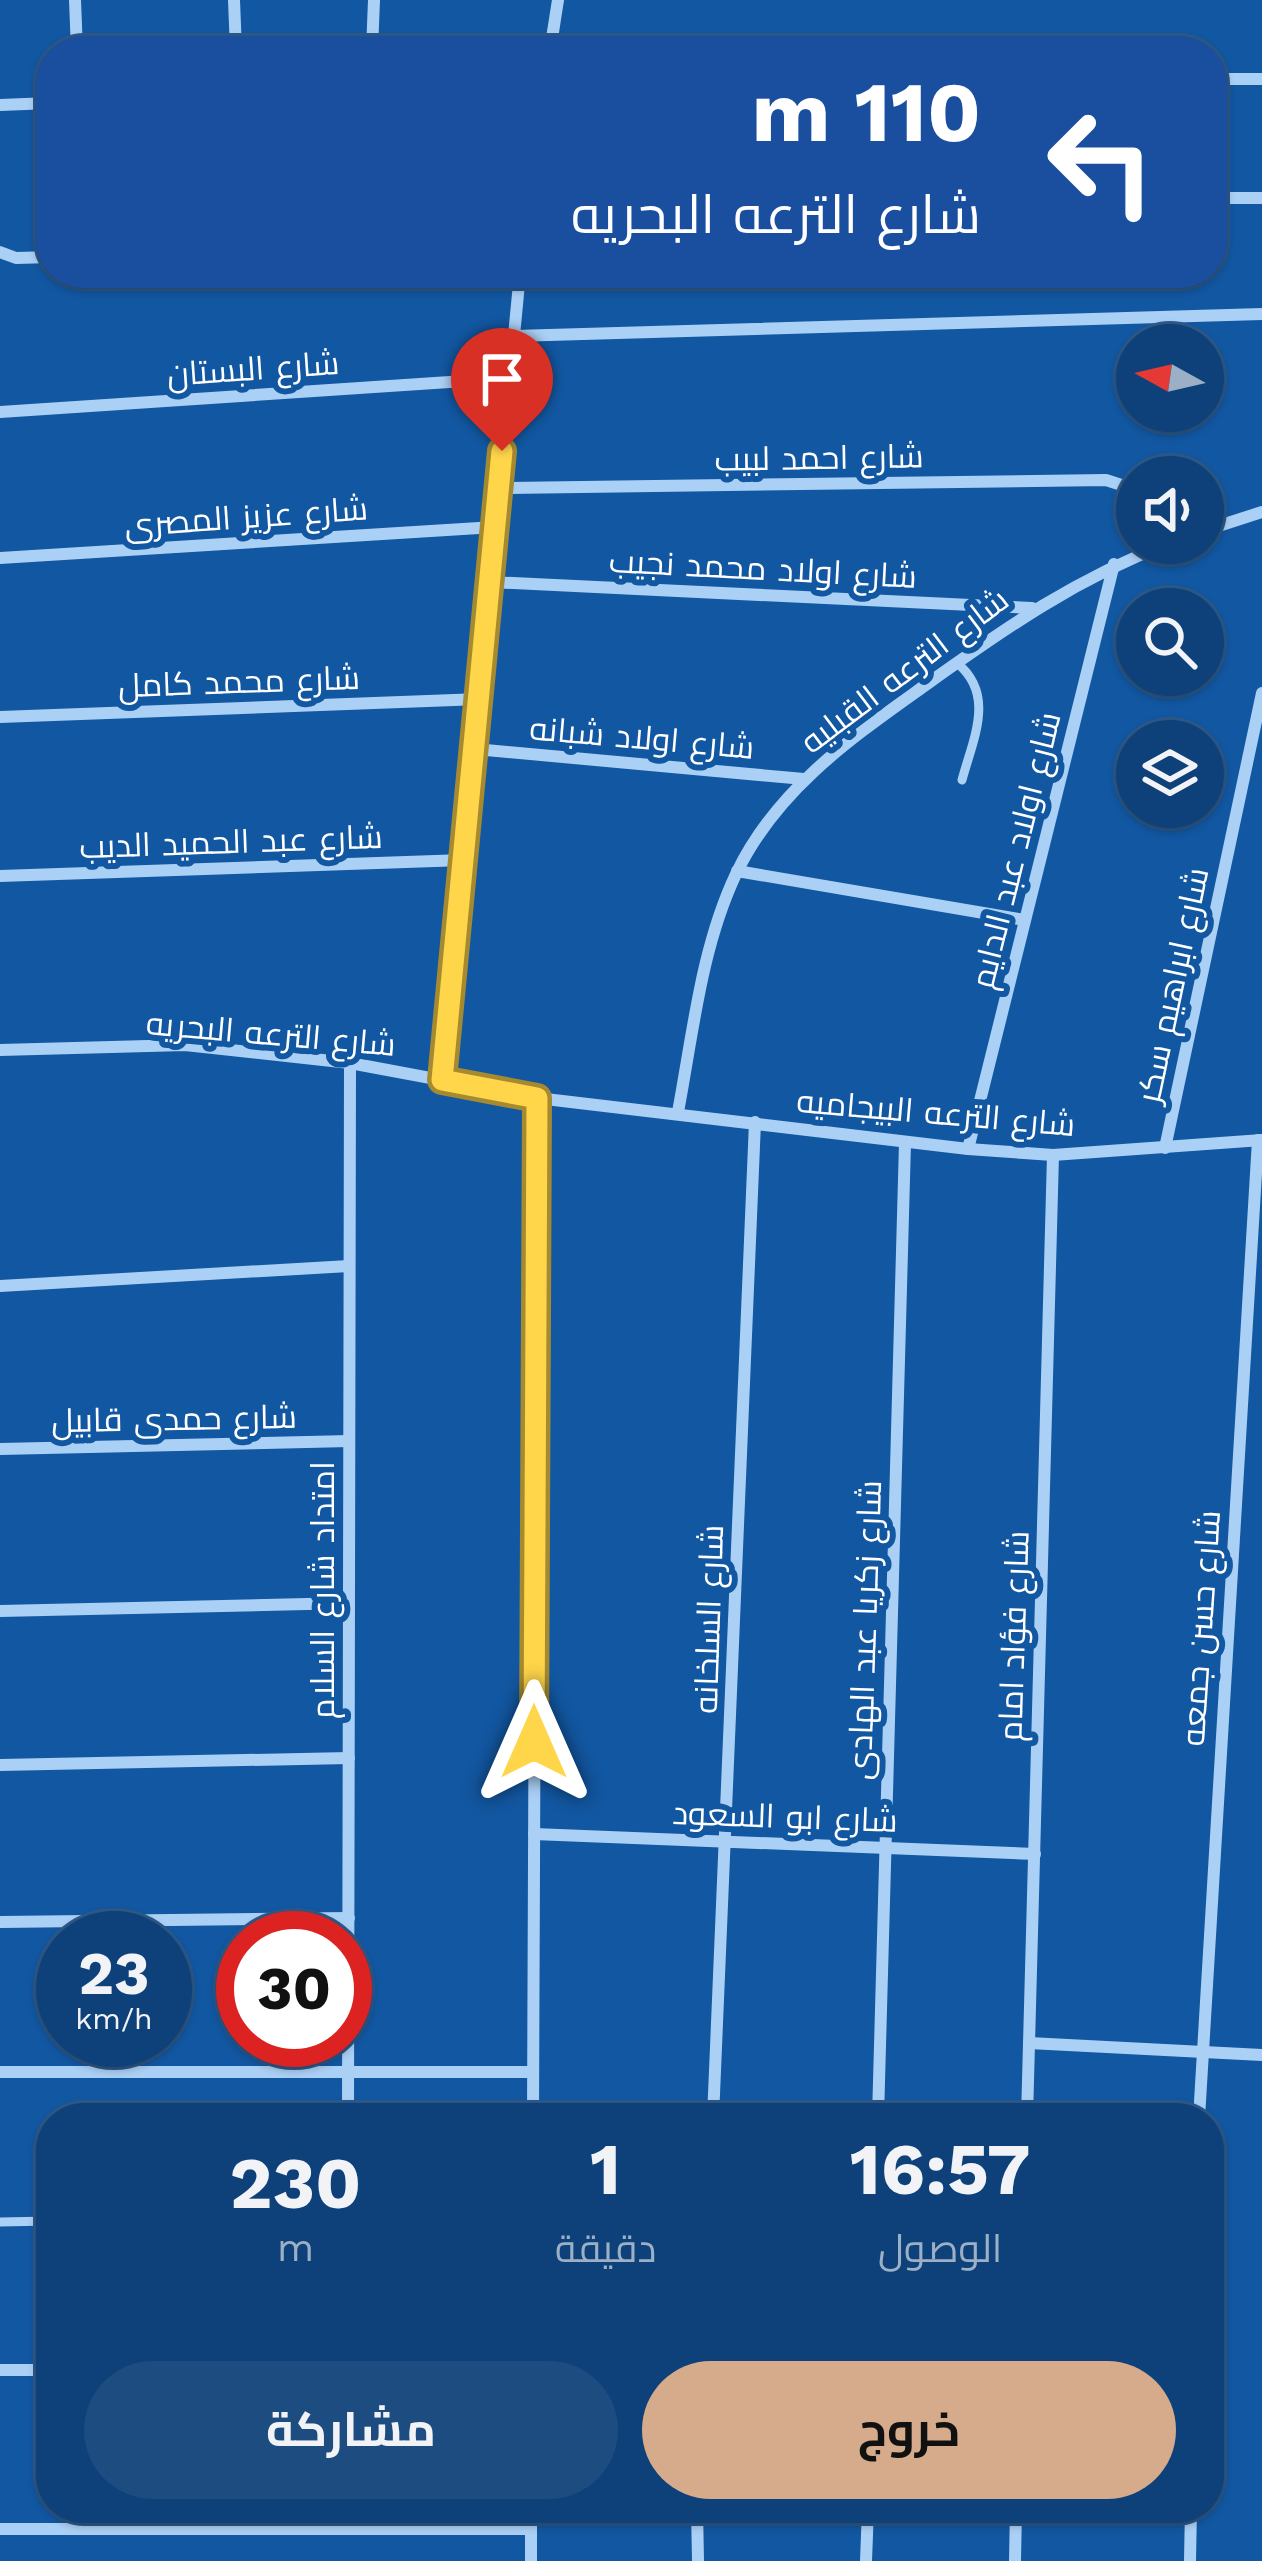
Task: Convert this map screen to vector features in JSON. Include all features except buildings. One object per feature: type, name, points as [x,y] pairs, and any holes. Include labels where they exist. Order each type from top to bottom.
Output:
[{"type":"street","points":[[75,0],[76,36]]},
{"type":"street","points":[[234,0],[235,36]]},
{"type":"street","points":[[373,36],[374,0]]},
{"type":"street","points":[[552,36],[558,0]]},
{"type":"street","points":[[1227,79],[1262,79]]},
{"type":"street","points":[[0,105],[36,104]]},
{"type":"street","points":[[1227,198],[1262,198]]},
{"type":"street","points":[[0,252],[36,257]]},
{"type":"street","points":[[442,1080],[519,288]]},
{"type":"street","points":[[514,336],[1262,314]]},
{"type":"street","name":"شارع البستان","points":[[0,412],[510,378]]},
{"type":"street","name":"شارع احمد لبيب","points":[[499,488],[1116,483]]},
{"type":"street","points":[[1224,524],[1262,512]]},
{"type":"street","name":"شارع عزيز المصرى","points":[[0,558],[496,527]]},
{"type":"street","name":"شارع الترعه القبليه","points":[[678,1112],[712,936],[737,871],[780,804],[838,748],[1034,608],[1114,564]]},
{"type":"street","name":"شارع اولاد عبد الدايم","points":[[968,1149],[1114,564]]},
{"type":"street","name":"شارع اولاد محمد نجيب","points":[[490,581],[1034,608]]},
{"type":"street","name":"شارع ابراهيم سكر","points":[[1165,1148],[1262,693]]},
{"type":"street","name":"شارع محمد كامل","points":[[0,717],[481,699]]},
{"type":"street","name":"شارع اولاد شبانه","points":[[475,748],[804,779]]},
{"type":"street","name":"شارع عبد الحميد الديب","points":[[0,876],[464,860]]},
{"type":"street","points":[[737,871],[1025,920]]},
{"type":"street","name":"شارع الترعه البحريه","points":[[0,1050],[185,1045],[350,1063],[537,1098],[678,1112]]},
{"type":"street","name":"امتداد شارع السلام","points":[[349,1911],[350,1063]]},
{"type":"street","points":[[532,2103],[537,1098]]},
{"type":"street","name":"شارع الترعه البيجاميه","points":[[678,1112],[905,1143],[1053,1155],[1260,1140]]},
{"type":"street","name":"شارع السلخانه","points":[[714,2103],[755,1122]]},
{"type":"street","name":"شارع حسن جمعه","points":[[1199,2103],[1260,1140]]},
{"type":"street","name":"شارع زكريا عبد الهادى","points":[[878,2103],[905,1143]]},
{"type":"street","name":"شارع فؤاد امام","points":[[1027,2103],[1053,1155]]},
{"type":"street","points":[[0,1286],[349,1266]]},
{"type":"street","name":"شارع حمدى قابيل","points":[[0,1449],[349,1442]]},
{"type":"street","points":[[0,1611],[349,1604]]},
{"type":"street","points":[[0,1765],[349,1758]]},
{"type":"street","name":"شارع ابو السعود","points":[[534,1834],[1035,1854]]},
{"type":"street","points":[[0,1922],[216,1920]]},
{"type":"street","points":[[1029,2043],[1262,2055]]},
{"type":"street","name":"امتداد شارع السلام","points":[[348,2067],[348,2103]]},
{"type":"street","points":[[0,2072],[533,2072]]},
{"type":"street","points":[[0,2370],[36,2370]]},
{"type":"street","points":[[531,2523],[531,2561]]},
{"type":"street","points":[[697,2523],[698,2561]]},
{"type":"street","points":[[866,2561],[868,2523]]},
{"type":"street","points":[[1015,2561],[1016,2523]]},
{"type":"street","points":[[1190,2561],[1191,2523]]},
{"type":"street","points":[[0,2529],[531,2529]]},
{"type":"lane","points":[[957,663],[976,683],[981,710],[962,780]]},
{"type":"lane","points":[[0,2222],[36,2221]]},
{"type":"route","points":[[502,451],[442,1080],[537,1098],[534,1742]]}]
